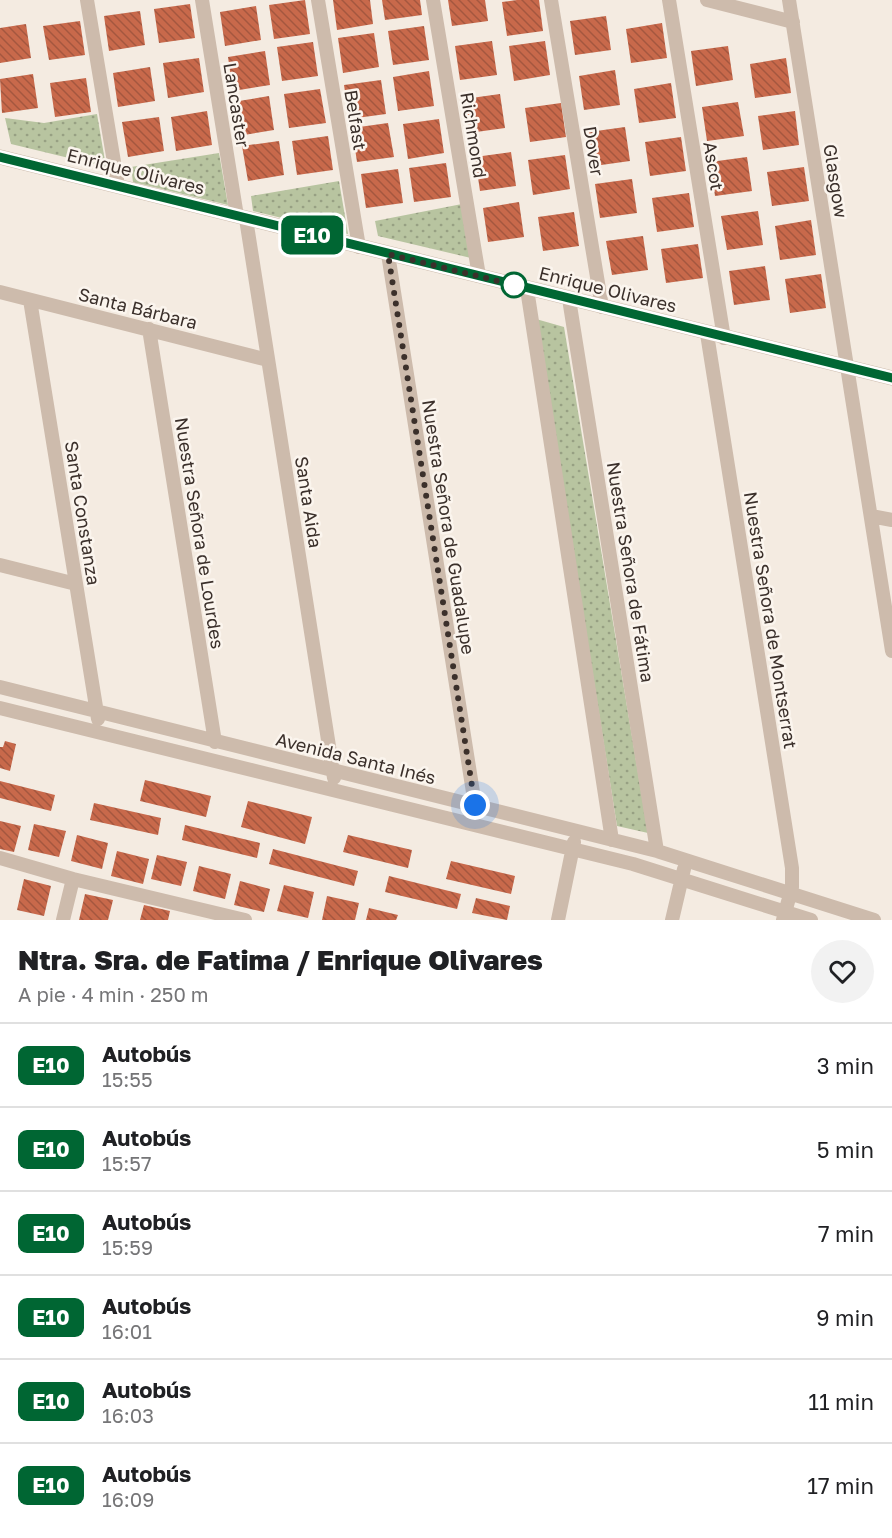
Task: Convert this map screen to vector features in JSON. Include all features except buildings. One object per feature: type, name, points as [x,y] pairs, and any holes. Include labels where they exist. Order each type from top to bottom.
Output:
[{"type":"street","points":[[87,0],[118,186]]},
{"type":"street","name":"Lancaster","points":[[202,0],[242,217]]},
{"type":"street","name":"Belfast","points":[[318,0],[359,247]]},
{"type":"street","name":"Richmond","points":[[433,0],[479,276]]},
{"type":"street","name":"Dover","points":[[551,0],[602,307]]},
{"type":"street","name":"Ascot","points":[[669,0],[724,338]]},
{"type":"street","points":[[707,0],[793,22]]},
{"type":"street","name":"Glasgow","points":[[789,0],[892,651]]},
{"type":"street","name":"Enrique Olivares","points":[[0,157],[847,369],[892,378]]},
{"type":"street","name":"Santa Aida","points":[[242,217],[268,360],[334,771],[334,792]]},
{"type":"street","name":"Nuestra Señora de Guadalupe","points":[[388,254],[475,805]]},
{"type":"street","points":[[527,289],[612,840]]},
{"type":"street","name":"Santa Bárbara","points":[[0,292],[268,360]]},
{"type":"street","name":"Nuestra Señora de Fátima","points":[[569,299],[657,851]]},
{"type":"street","name":"Santa Constanza","points":[[30,300],[100,733]]},
{"type":"street","name":"Nuestra Señora de Lourdes","points":[[149,330],[215,742]]},
{"type":"street","name":"Nuestra Señora de Montserrat","points":[[707,334],[792,868],[790,893],[784,916]]},
{"type":"street","points":[[871,516],[892,520]]},
{"type":"street","points":[[0,565],[76,584]]},
{"type":"street","name":"Avenida Santa Inés","points":[[0,687],[657,851],[874,920]]},
{"type":"street","points":[[0,708],[682,878],[784,916],[811,920]]},
{"type":"street","points":[[558,920],[576,831]]},
{"type":"street","points":[[0,858],[195,914],[245,920]]},
{"type":"street","points":[[672,920],[686,860]]},
{"type":"street","points":[[63,920],[73,879]]},
{"type":"green space","points":[[97,114],[106,167],[11,144],[5,118],[44,123]]},
{"type":"green space","points":[[219,153],[228,205],[133,182],[131,167]]},
{"type":"green space","points":[[339,181],[348,234],[253,211],[251,196]]},
{"type":"green space","points":[[462,204],[471,258],[378,236],[375,221]]},
{"type":"green space","points":[[536,319],[564,327],[648,833],[617,826]]},
{"type":"bus line","name":"E10","points":[[0,157],[847,369],[892,378]]},
{"type":"route","points":[[475,805],[388,254],[514,285]]}]
